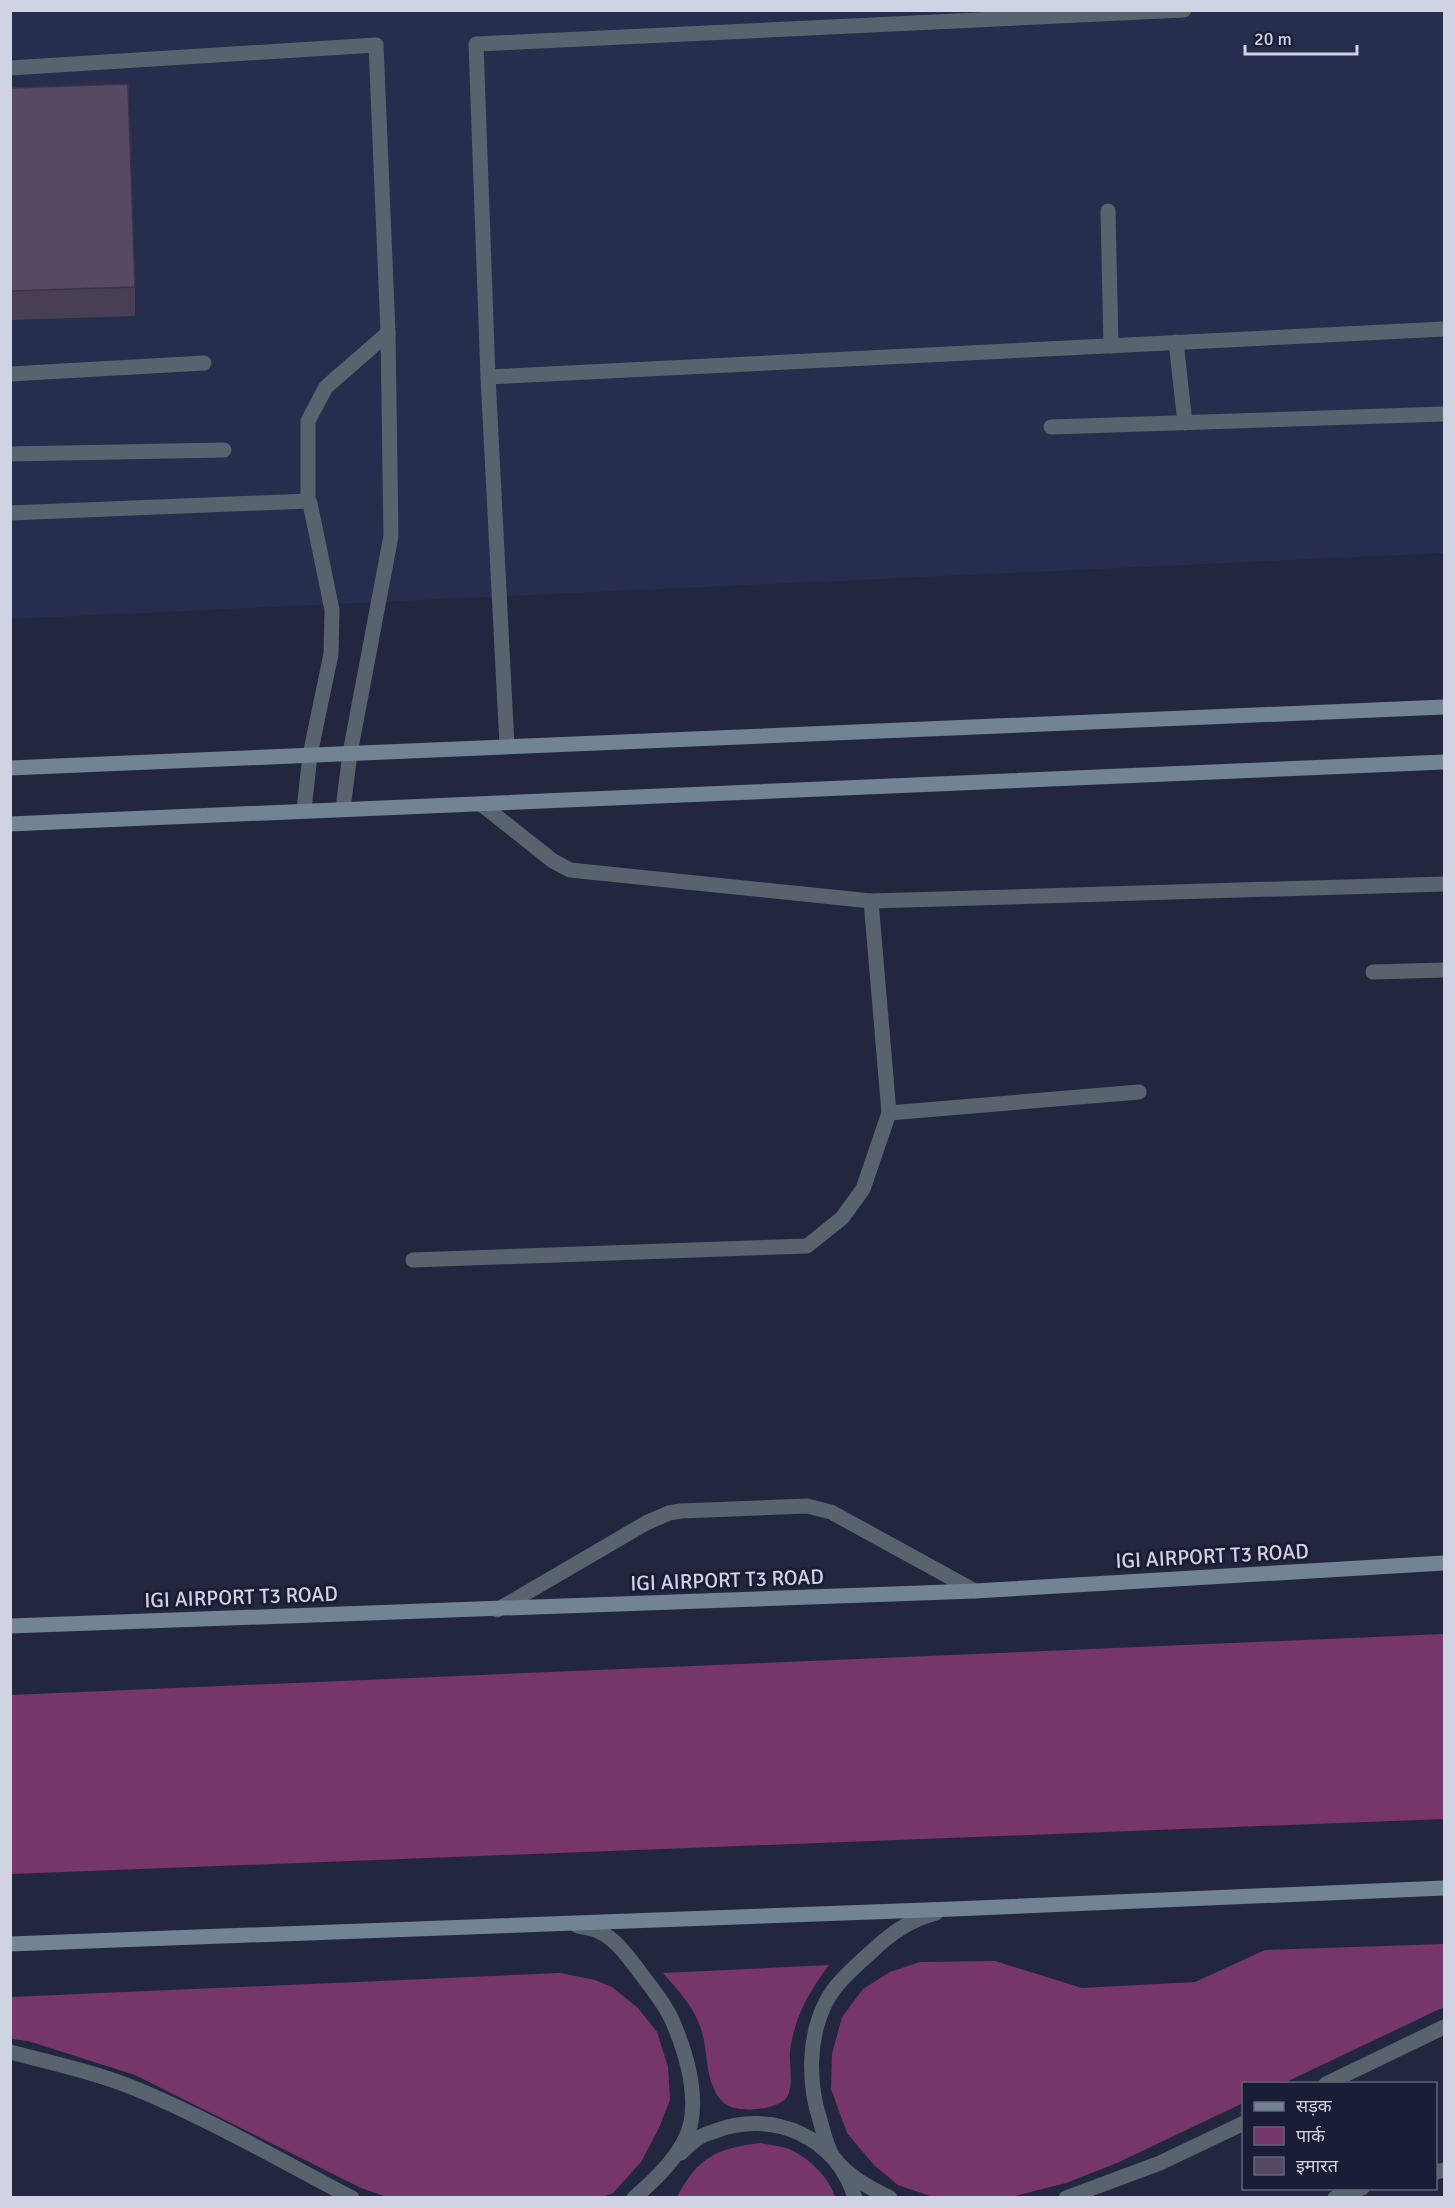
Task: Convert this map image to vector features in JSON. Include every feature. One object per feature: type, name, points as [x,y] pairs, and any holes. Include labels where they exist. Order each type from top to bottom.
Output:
[{"type":"main road","points":[[10,768],[1444,707]]},
{"type":"main road","points":[[10,824],[1444,762]]},
{"type":"main road","name":"IGI AIRPORT T3 ROAD","points":[[10,1626],[975,1592],[1444,1563]]},
{"type":"main road","points":[[10,1944],[953,1909],[1444,1888]]},
{"type":"lane","points":[[507,746],[488,377],[476,44],[1184,10]]},
{"type":"lane","points":[[10,68],[376,45],[388,333],[391,536],[350,753],[343,809]]},
{"type":"lane","points":[[1108,211],[1111,346]]},
{"type":"lane","points":[[488,377],[1444,329]]},
{"type":"lane","points":[[304,810],[310,754],[331,654],[332,610],[308,501],[308,421],[326,387],[388,333]]},
{"type":"lane","points":[[1176,342],[1185,423]]},
{"type":"lane","points":[[10,374],[204,363]]},
{"type":"lane","points":[[1051,427],[1444,414]]},
{"type":"lane","points":[[10,454],[224,450]]},
{"type":"lane","points":[[10,513],[308,501]]},
{"type":"lane","points":[[481,804],[553,861],[570,870],[871,901],[1444,884]]},
{"type":"lane","points":[[413,1260],[807,1246],[842,1218],[863,1189],[889,1113],[871,901]]},
{"type":"lane","points":[[1373,972],[1444,970]]},
{"type":"lane","points":[[889,1113],[1139,1092]]},
{"type":"lane","points":[[497,1610],[646,1523],[669,1513],[807,1506],[831,1512],[975,1592]]},
{"type":"lane","points":[[855,2198],[850,2183],[834,2158],[814,2102],[811,2068],[814,2037],[825,2003],[842,1978],[893,1931],[919,1917],[953,1909]]},
{"type":"lane","points":[[567,1924],[598,1930],[617,1943],[655,1992],[671,2019],[682,2048],[693,2105],[690,2125],[655,2188],[652,2198]]},
{"type":"lane","points":[[1330,2082],[1444,2027]]},
{"type":"lane","points":[[10,2052],[89,2072],[134,2088],[185,2111],[352,2198]]},
{"type":"lane","points":[[634,2198],[699,2137],[733,2124],[770,2123],[805,2135],[854,2177],[890,2198]]},
{"type":"lane","points":[[1066,2198],[1160,2163],[1242,2124]]},
{"type":"lane","points":[[1335,2198],[1357,2190]]},
{"type":"shaded area","points":[[10,11],[1444,11],[1444,553],[11,619]]},
{"type":"green space","points":[[1444,1634],[1444,1819],[11,1874],[11,1695]]},
{"type":"green space","points":[[1444,1944],[1444,2007],[1286,2082],[1242,2082],[1242,2103],[1117,2163],[1066,2183],[1011,2197],[933,2197],[898,2185],[874,2165],[847,2133],[831,2089],[832,2054],[842,2017],[863,1989],[890,1972],[920,1962],[995,1961],[1082,1988],[1195,1982],[1265,1950]]},
{"type":"green space","points":[[829,1965],[809,1995],[795,2027],[790,2052],[791,2081],[787,2097],[776,2105],[758,2109],[741,2109],[725,2104],[717,2095],[712,2084],[698,2021],[685,1999],[663,1973]]},
{"type":"green space","points":[[560,1973],[595,1980],[612,1987],[638,2008],[657,2032],[668,2067],[670,2100],[658,2130],[641,2162],[613,2193],[603,2197],[387,2197],[361,2188],[135,2075],[28,2041],[11,2039],[11,1997]]},
{"type":"green space","points":[[761,2143],[789,2149],[804,2157],[823,2175],[835,2197],[677,2197],[693,2172],[710,2157],[732,2148]]},
{"type":"building","points":[[128,84],[135,287],[10,291],[10,88]]}]
